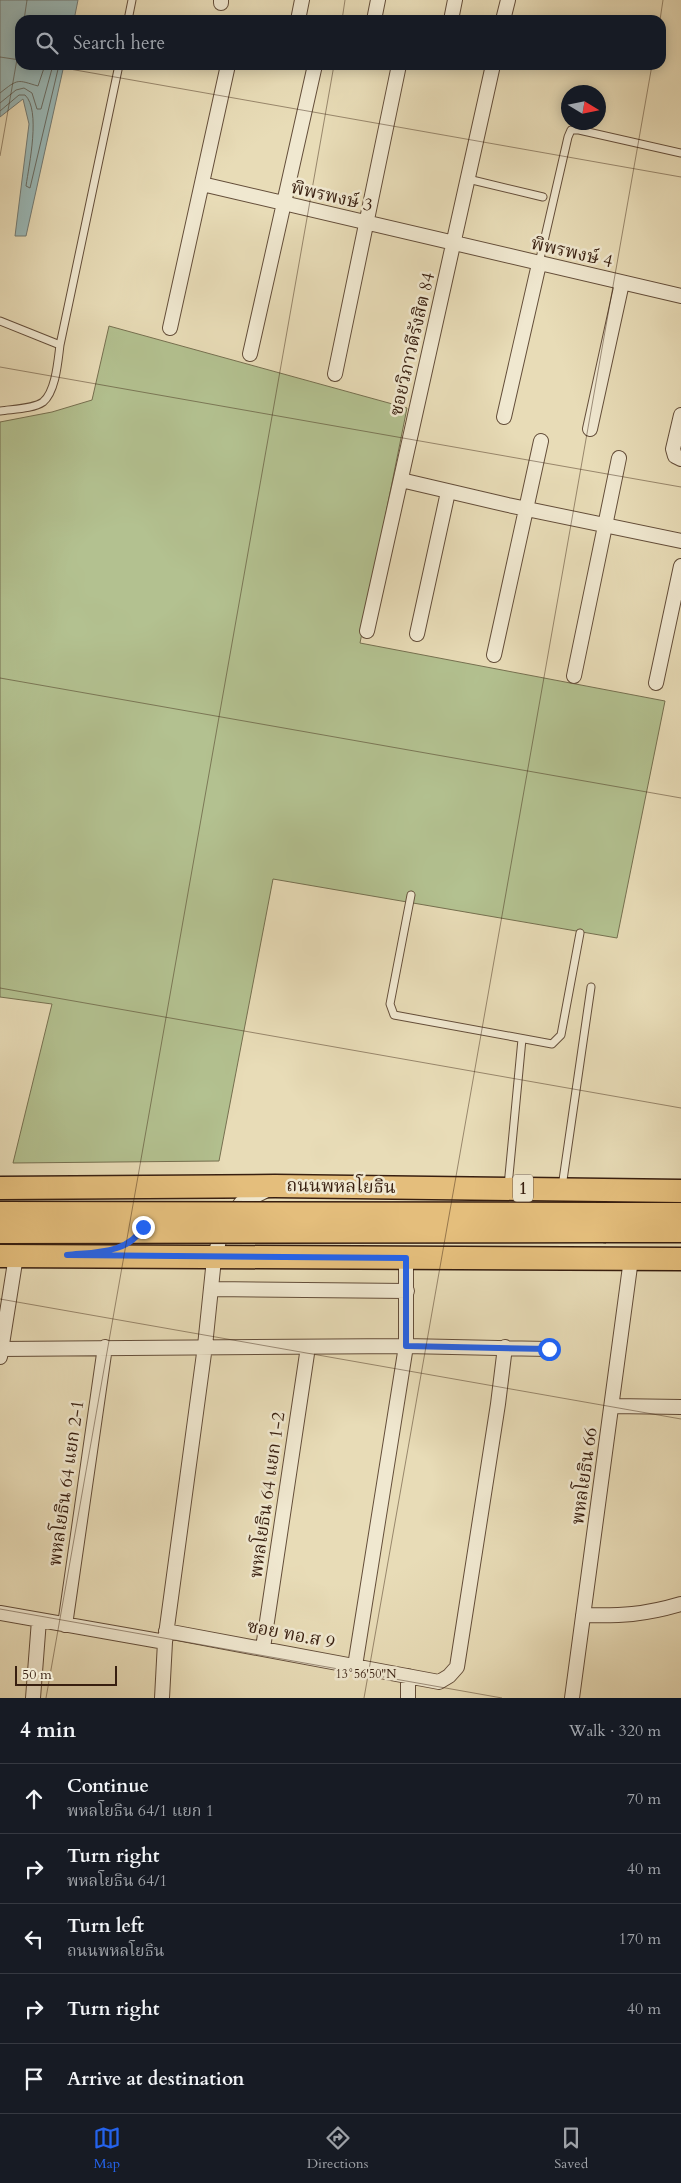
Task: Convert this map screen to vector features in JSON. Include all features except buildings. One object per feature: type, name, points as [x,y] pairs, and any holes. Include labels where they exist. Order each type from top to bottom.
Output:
[{"type":"main road","name":"ถนนพหลโยธิน","points":[[0,1188],[65,1186],[275,1186],[681,1191]]},
{"type":"main road","points":[[65,1186],[127,1194],[136,1199],[143,1208],[145,1219],[139,1235],[125,1246],[116,1249],[67,1255]]},
{"type":"main road","points":[[358,1258],[294,1248],[285,1241],[284,1223],[291,1205],[307,1193],[364,1187]]},
{"type":"main road","name":"ถนนพหลโยธิน","points":[[0,1213],[606,1223],[681,1232]]},
{"type":"main road","name":"ถนนพหลโยธิน","points":[[0,1232],[606,1223],[681,1214]]},
{"type":"main road","points":[[8,1256],[681,1259]]},
{"type":"street","points":[[299,15],[302,0]]},
{"type":"street","points":[[375,15],[378,0]]},
{"type":"street","points":[[452,15],[455,0]]},
{"type":"street","points":[[504,15],[508,0]]},
{"type":"street","points":[[170,328],[227,70]]},
{"type":"street","points":[[250,354],[282,203],[314,70]]},
{"type":"street","points":[[335,374],[398,70]]},
{"type":"street","name":"ซอยวิภาวดีรังสิต 84","points":[[367,631],[493,70]]},
{"type":"street","name":"พิพรพงษ์ 3","points":[[202,184],[454,244]]},
{"type":"street","name":"พิพรพงษ์ 4","points":[[454,244],[681,296]]},
{"type":"street","points":[[504,417],[538,264]]},
{"type":"street","points":[[590,429],[622,283]]},
{"type":"street","points":[[681,415],[673,450],[675,456],[681,459]]},
{"type":"street","points":[[494,655],[541,441]]},
{"type":"street","points":[[574,676],[619,458]]},
{"type":"street","points":[[401,480],[448,492],[681,541]]},
{"type":"street","points":[[418,634],[448,492]]},
{"type":"street","points":[[656,683],[681,566]]},
{"type":"street","points":[[162,1698],[166,1636],[205,1346],[214,1258],[222,1230],[241,1203],[275,1186]]},
{"type":"street","points":[[8,1256],[0,1352],[105,1347],[205,1346],[406,1346],[549,1349]]},
{"type":"street","points":[[355,1666],[406,1346],[406,1258]]},
{"type":"street","name":"พหลโยธิน 66","points":[[572,1698],[613,1406],[631,1259]]},
{"type":"street","points":[[212,1288],[407,1291]]},
{"type":"street","name":"พหลโยธิน 64 แยก 2-1","points":[[64,1625],[105,1347]]},
{"type":"street","name":"พหลโยธิน 64 แยก 1-2","points":[[263,1648],[308,1347]]},
{"type":"street","name":"ซอย ทอ.ส 9","points":[[0,1613],[64,1625],[263,1648],[439,1682],[449,1676],[457,1667],[498,1404],[504,1347]]},
{"type":"street","points":[[613,1406],[681,1406]]},
{"type":"street","points":[[583,1615],[620,1616],[651,1613],[681,1604]]},
{"type":"street","points":[[34,1698],[39,1620]]},
{"type":"street","points":[[408,1676],[408,1698]]},
{"type":"lane","points":[[129,15],[132,0]]},
{"type":"lane","points":[[0,411],[42,403],[48,396],[56,373],[60,345],[118,70]]},
{"type":"lane","points":[[538,264],[571,130],[579,130],[681,153]]},
{"type":"lane","points":[[468,179],[543,197]]},
{"type":"lane","points":[[0,321],[60,345]]},
{"type":"lane","points":[[411,895],[390,1004],[394,1015],[552,1044],[559,1039],[580,933]]},
{"type":"lane","points":[[562,1189],[591,987]]},
{"type":"lane","points":[[508,1188],[522,1039]]},
{"type":"green space","points":[[109,326],[407,408],[360,643],[665,701],[617,938],[273,879],[219,1161],[13,1163],[52,1004],[0,997],[0,422],[52,412],[92,400]]},
{"type":"water","points":[[0,0],[78,0],[75,15],[15,15],[15,70],[63,70],[26,236],[15,236],[29,124],[23,99],[0,117]]},
{"type":"route","points":[[143,1227],[139,1235],[125,1246],[116,1249],[67,1255],[406,1258],[406,1346],[549,1349]]}]
